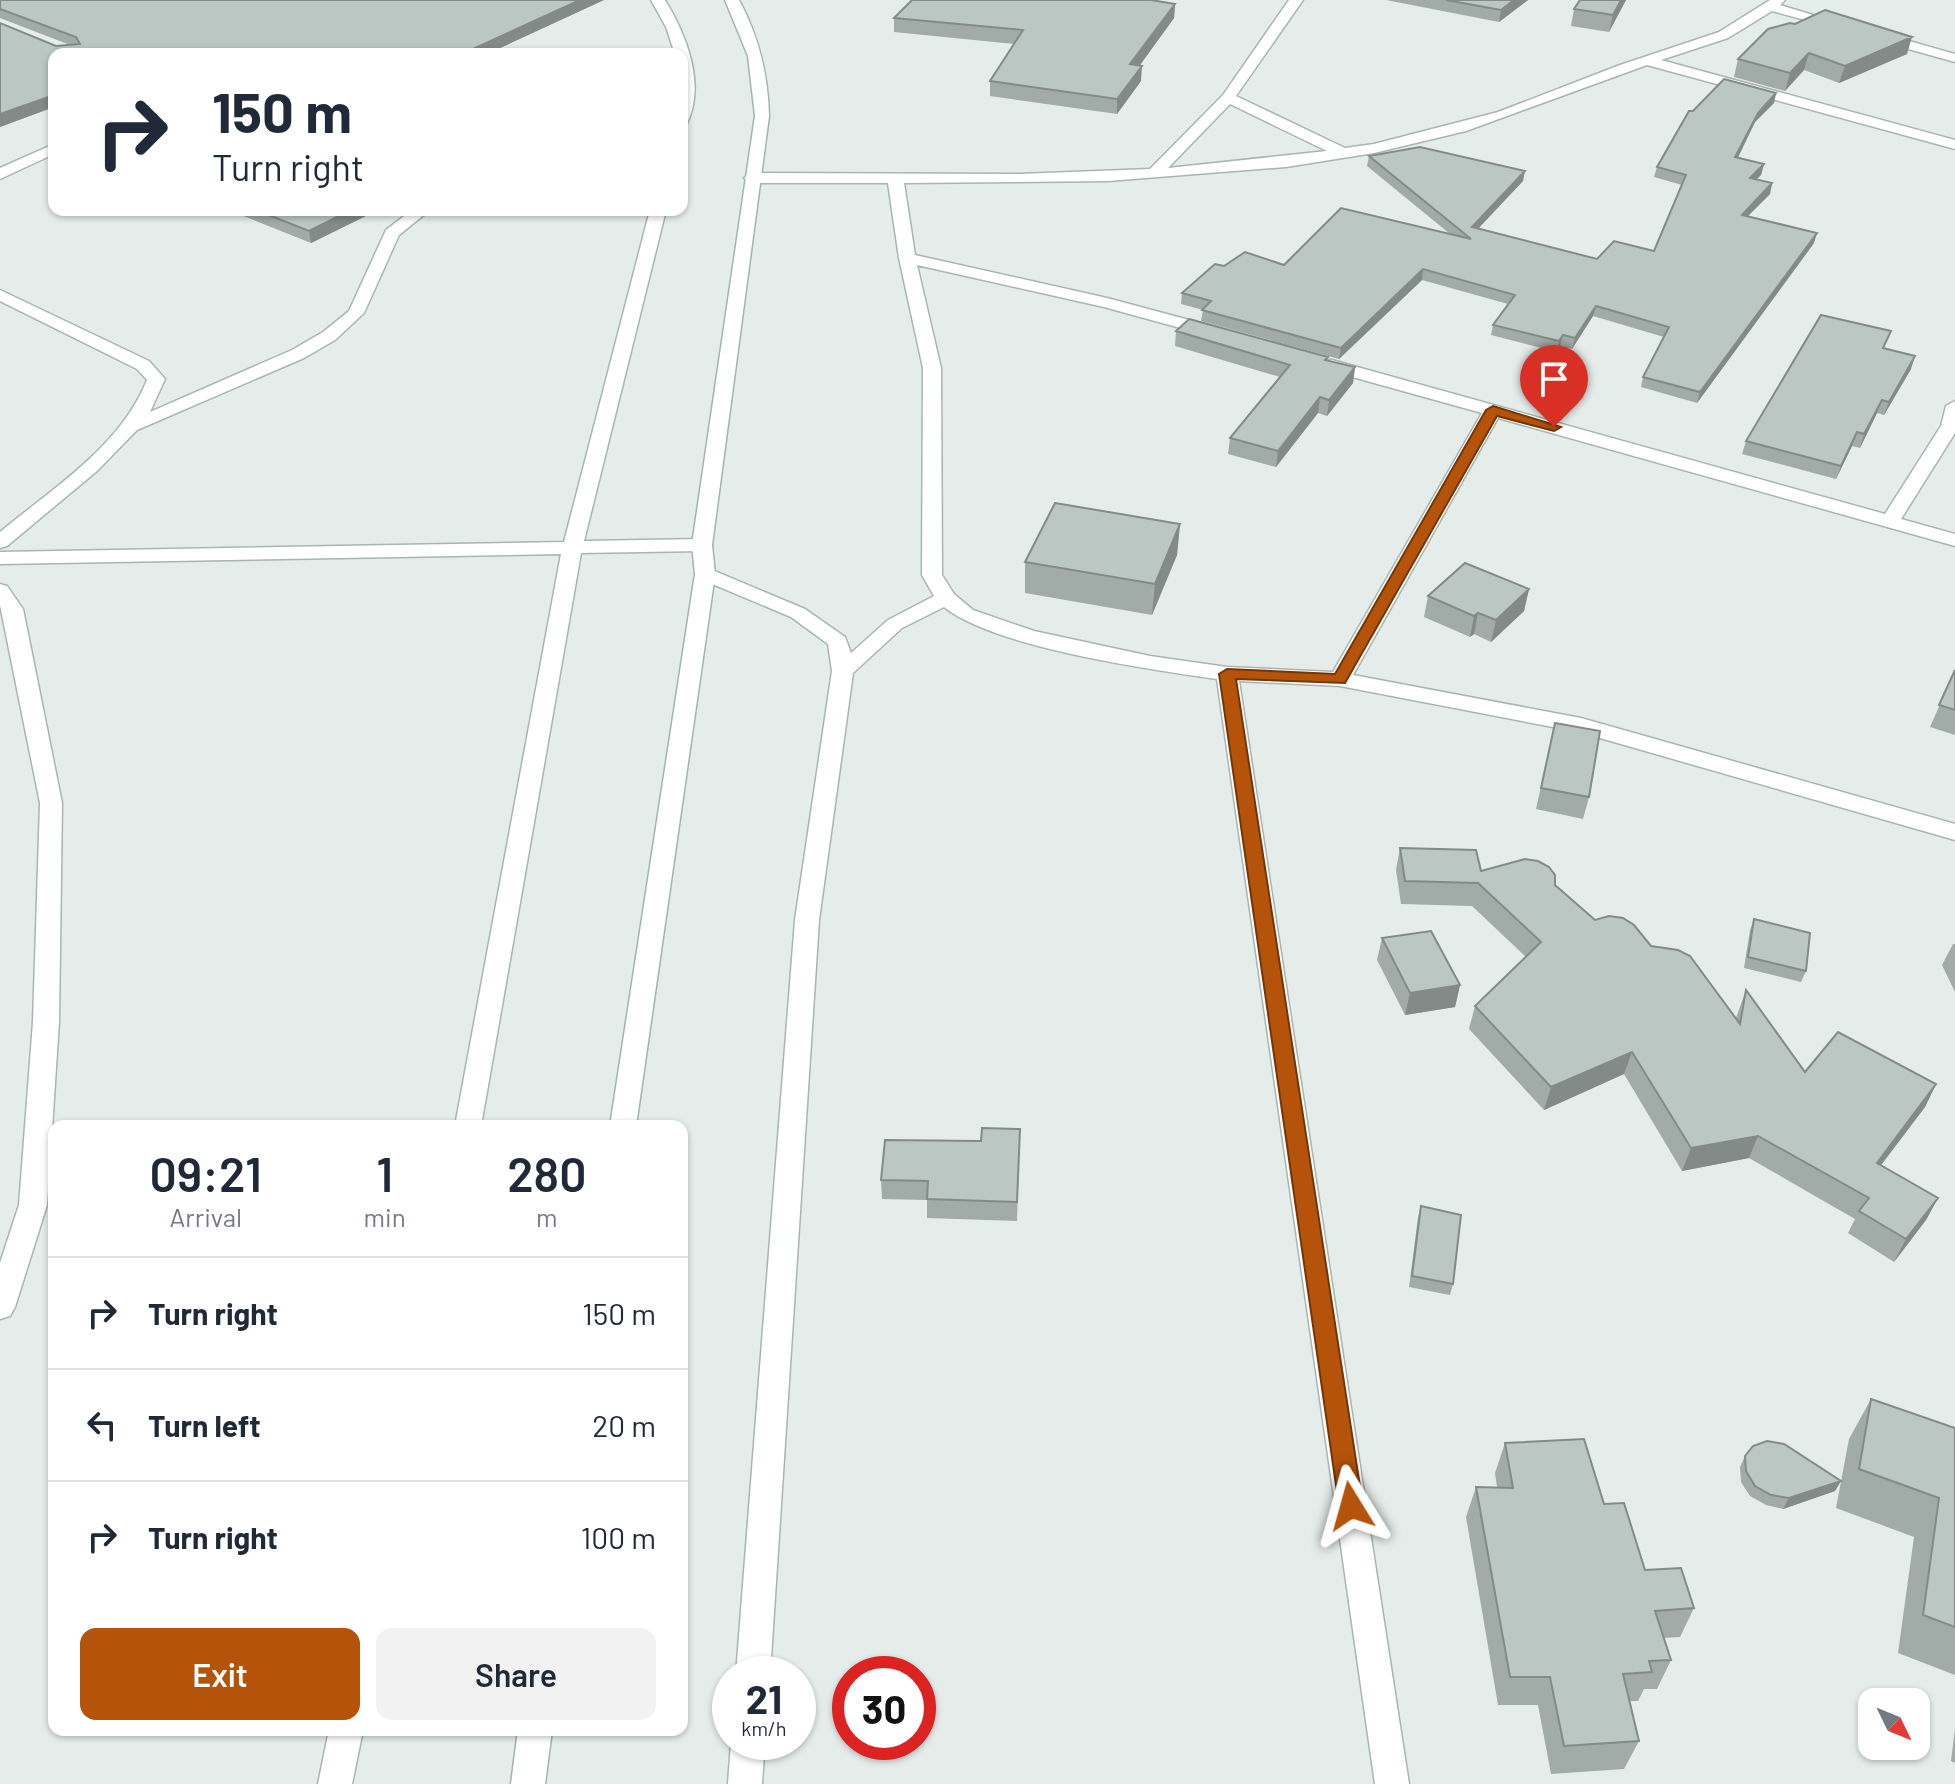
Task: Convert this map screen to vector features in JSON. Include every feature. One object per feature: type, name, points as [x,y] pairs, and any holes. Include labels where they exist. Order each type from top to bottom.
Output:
[{"type":"street","points":[[658,0],[680,48]]},
{"type":"street","points":[[624,1120],[705,574],[702,545],[762,116],[760,75],[749,29],[732,0]]},
{"type":"street","points":[[1154,174],[1228,98],[1296,0]]},
{"type":"street","points":[[752,178],[1154,174],[1342,153],[1464,128],[1646,60],[1699,47],[1731,33],[1774,3],[1955,58]]},
{"type":"street","points":[[1646,60],[1955,145]]},
{"type":"street","points":[[1228,98],[1342,153]]},
{"type":"street","points":[[0,174],[48,151]]},
{"type":"street","points":[[895,177],[907,258],[932,368],[932,575],[946,598],[966,614],[1028,636],[1150,663],[1227,674],[1340,679],[1581,725],[1955,832]]},
{"type":"street","points":[[134,425],[298,354],[329,336],[356,313],[392,233],[414,216]]},
{"type":"street","points":[[469,1120],[572,550],[598,431],[644,277],[657,216]]},
{"type":"street","points":[[907,258],[1107,303],[1226,336]]},
{"type":"street","points":[[0,295],[143,365],[156,379],[153,396],[134,425],[0,542]]},
{"type":"street","points":[[1315,361],[1955,540]]},
{"type":"street","points":[[1890,521],[1950,426],[1955,406]]},
{"type":"street","points":[[1340,679],[1493,410]]},
{"type":"street","points":[[0,558],[572,550],[702,545]]},
{"type":"street","points":[[705,574],[798,613],[838,641],[843,671],[807,920],[754,1656]]},
{"type":"street","points":[[843,671],[895,624],[946,598]]},
{"type":"street","points":[[0,1307],[33,1205],[46,1022],[51,803],[4,605]]},
{"type":"street","points":[[1227,674],[1392,1784]]},
{"type":"street","points":[[335,1784],[345,1736]]},
{"type":"street","points":[[528,1784],[534,1736]]},
{"type":"street","points":[[745,1784],[747,1760]]},
{"type":"building","points":[[0,0],[580,0],[475,48],[48,48],[48,97],[0,114],[0,23],[56,46],[80,44],[76,37],[0,9]]},
{"type":"building","points":[[912,0],[1151,0],[1175,4],[1130,64],[1142,66],[1117,99],[990,81],[1023,30],[894,18]]},
{"type":"building","points":[[1446,0],[1514,0],[1501,10]]},
{"type":"building","points":[[1580,0],[1621,0],[1613,15],[1574,9]]},
{"type":"building","points":[[1825,10],[1912,37],[1845,66],[1809,53],[1790,73],[1738,59],[1768,29],[1795,24]]},
{"type":"building","points":[[1724,79],[1776,93],[1758,113],[1735,157],[1764,164],[1750,178],[1772,183],[1742,215],[1817,233],[1700,392],[1643,377],[1669,327],[1596,306],[1575,338],[1563,335],[1559,341],[1493,325],[1515,295],[1423,269],[1341,348],[1202,310],[1211,301],[1182,293],[1215,264],[1224,266],[1245,252],[1284,265],[1341,208],[1471,239],[1369,156],[1420,147],[1525,171],[1472,227],[1597,259],[1614,241],[1654,251],[1686,175],[1657,167],[1689,111],[1693,111]]},
{"type":"building","points":[[271,216],[339,216],[309,231]]},
{"type":"building","points":[[1821,315],[1891,331],[1883,348],[1915,356],[1889,402],[1882,400],[1864,434],[1857,432],[1841,466],[1746,441]]},
{"type":"building","points":[[1189,319],[1355,367],[1329,400],[1320,397],[1278,451],[1230,438],[1290,365],[1176,331]]},
{"type":"building","points":[[1055,503],[1180,524],[1155,584],[1025,562]]},
{"type":"building","points":[[1465,563],[1529,589],[1496,620],[1478,613],[1474,616],[1428,596]]},
{"type":"building","points":[[1955,670],[1955,710],[1939,705]]},
{"type":"building","points":[[1555,723],[1600,731],[1589,797],[1541,788]]},
{"type":"building","points":[[1400,848],[1476,850],[1481,871],[1525,859],[1538,861],[1555,875],[1555,885],[1595,920],[1609,916],[1623,918],[1634,925],[1651,946],[1678,950],[1690,956],[1740,1024],[1746,990],[1805,1072],[1838,1032],[1936,1084],[1877,1163],[1938,1198],[1906,1239],[1859,1211],[1869,1198],[1758,1136],[1691,1148],[1632,1052],[1551,1087],[1475,1006],[1541,942],[1478,883],[1405,881]]},
{"type":"building","points":[[1754,919],[1810,933],[1806,971],[1748,957]]},
{"type":"building","points":[[1431,931],[1460,985],[1410,993],[1382,938]]},
{"type":"building","points":[[982,1128],[1020,1129],[1017,1202],[927,1199],[928,1181],[881,1180],[885,1140],[981,1141]]},
{"type":"building","points":[[1421,1206],[1461,1215],[1453,1284],[1412,1276]]},
{"type":"building","points":[[1871,1399],[1955,1428],[1955,1627],[1923,1615],[1939,1498],[1859,1469]]},
{"type":"building","points":[[1584,1439],[1604,1504],[1624,1503],[1645,1570],[1681,1568],[1694,1608],[1655,1611],[1671,1660],[1649,1661],[1652,1672],[1623,1674],[1639,1741],[1564,1746],[1550,1677],[1510,1677],[1476,1487],[1513,1488],[1505,1443]]},
{"type":"building","points":[[1767,1441],[1784,1444],[1841,1481],[1789,1498],[1771,1495],[1755,1486],[1746,1471],[1745,1456],[1753,1446]]},
{"type":"route","points":[[1351,1506],[1227,674],[1340,679],[1493,410],[1554,427]]}]
